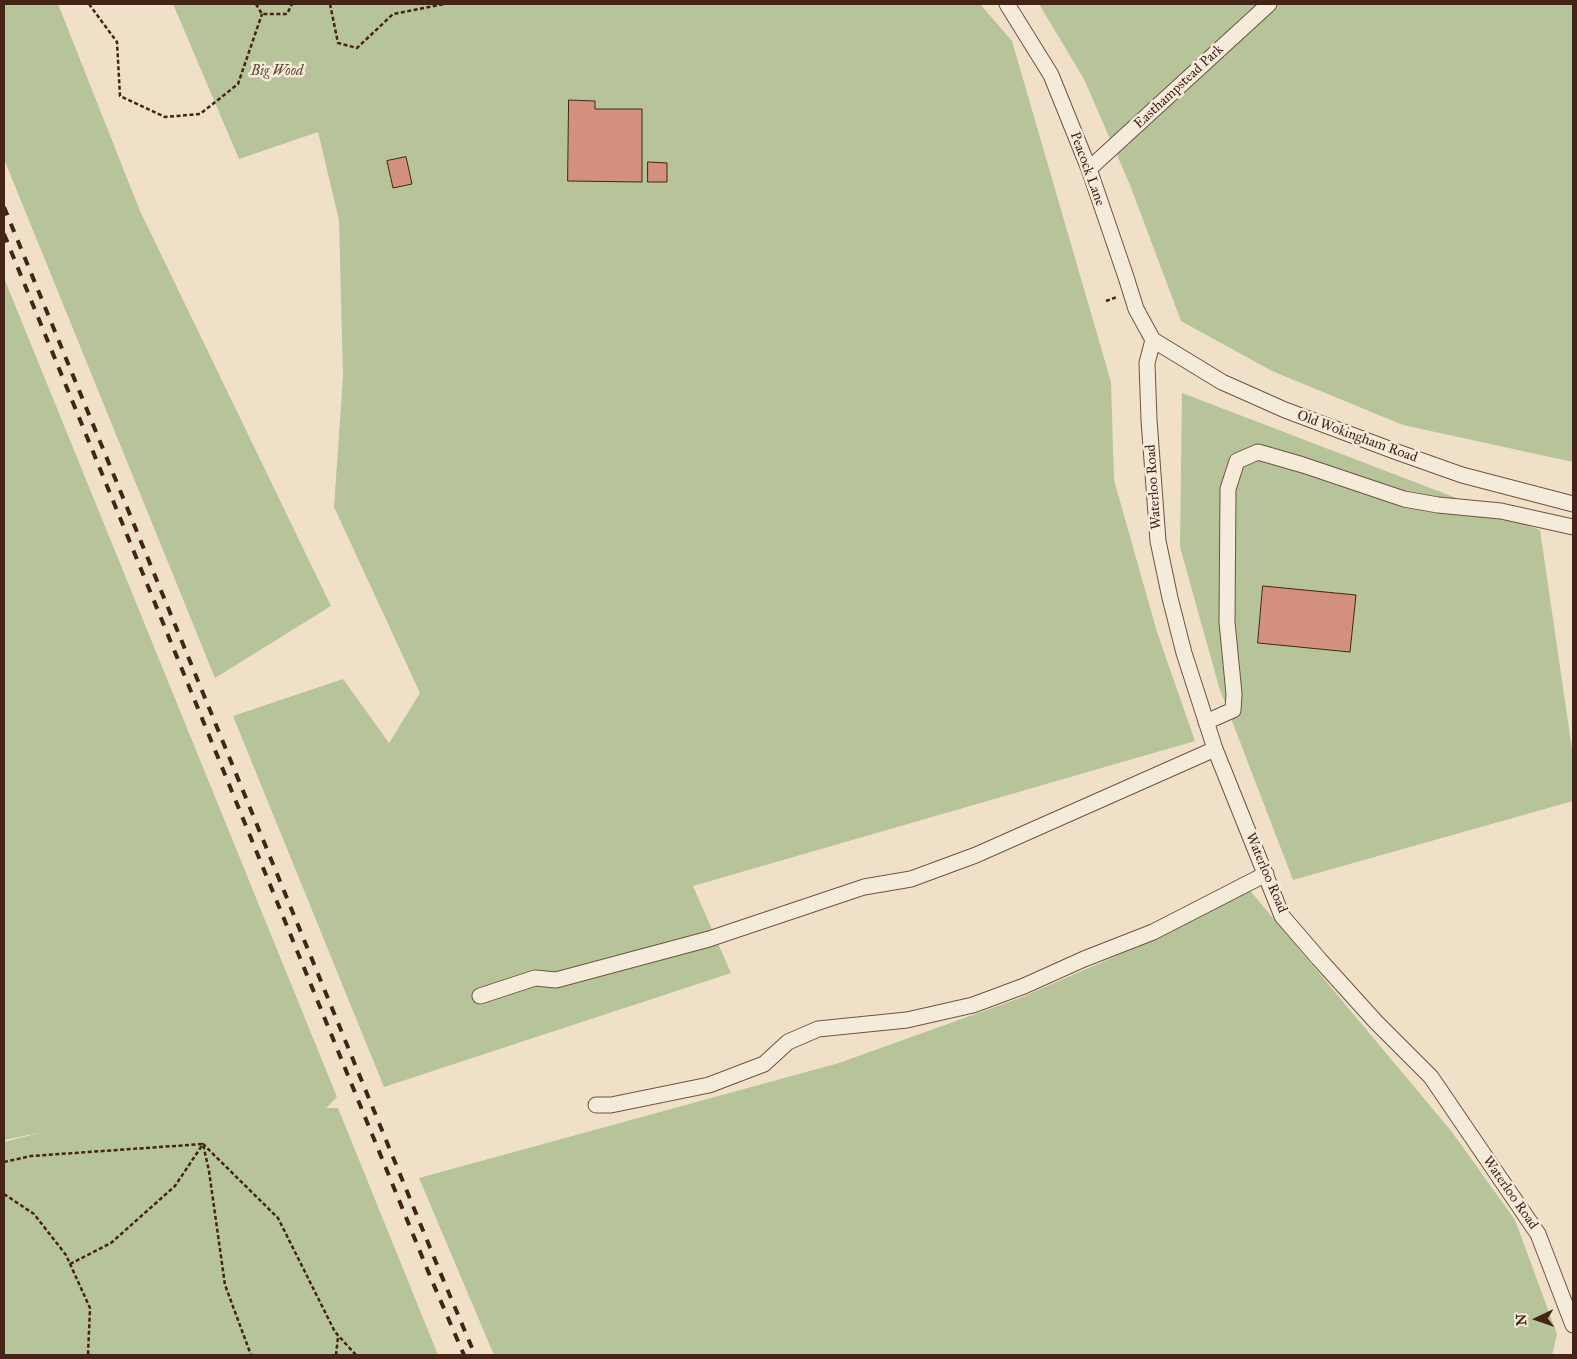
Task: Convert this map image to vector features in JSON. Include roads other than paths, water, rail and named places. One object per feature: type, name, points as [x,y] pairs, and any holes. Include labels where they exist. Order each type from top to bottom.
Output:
[{"type":"street","name":"Peacock Lane","points":[[1007,4],[1052,75],[1089,169],[1136,309],[1153,340]]},
{"type":"street","name":"Easthampstead Park","points":[[1089,169],[1269,4]]},
{"type":"street","name":"Old Wokingham Road","points":[[1153,340],[1222,382],[1285,410],[1462,475],[1573,504]]},
{"type":"street","name":"Waterloo Road","points":[[1153,340],[1147,363],[1149,420],[1158,541],[1184,653],[1206,722],[1282,916],[1357,1001],[1430,1077],[1538,1234],[1573,1325]]},
{"type":"street","points":[[1206,722],[1233,710],[1234,694],[1227,622],[1228,489],[1237,461],[1258,452],[1404,499],[1438,505],[1501,511],[1573,526]]},
{"type":"street","points":[[480,996],[535,978],[556,980],[701,941],[864,887],[911,879],[976,855],[1215,749]]},
{"type":"street","points":[[596,1105],[610,1105],[709,1085],[764,1064],[788,1042],[818,1028],[906,1020],[973,1005],[1024,986],[1084,959],[1153,932],[1266,874]]},
{"type":"railway","points":[[4,207],[475,1355]]},
{"type":"railway","points":[[4,234],[464,1355]]},
{"type":"park label","name":"Big Wood","points":[[277,72]]}]
